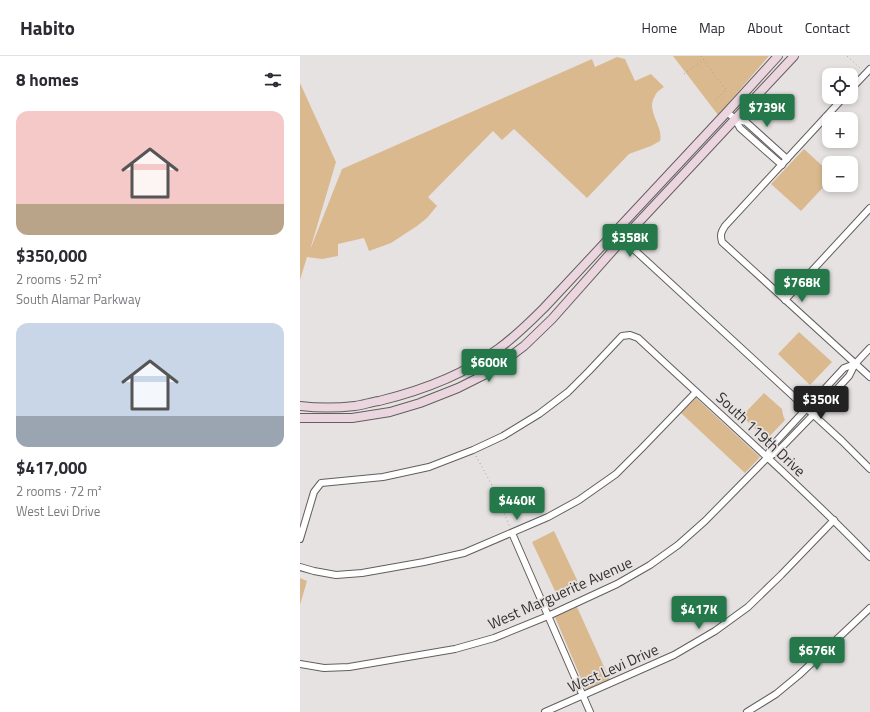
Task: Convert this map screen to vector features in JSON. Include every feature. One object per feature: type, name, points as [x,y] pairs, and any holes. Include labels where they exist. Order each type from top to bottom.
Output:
[{"type":"main road","points":[[300,406],[315,408],[355,406],[399,396],[435,384],[472,366],[498,350],[524,328],[559,292],[778,56]]},
{"type":"main road","points":[[300,418],[352,418],[390,412],[420,403],[458,388],[488,373],[524,346],[552,319],[623,240],[794,56]]},
{"type":"street","points":[[858,82],[870,69]]},
{"type":"street","points":[[838,104],[725,226],[720,236],[722,242],[870,377]]},
{"type":"street","points":[[727,112],[735,119],[740,128],[782,165]]},
{"type":"street","points":[[735,119],[746,122],[787,159]]},
{"type":"street","points":[[785,300],[870,208]]},
{"type":"street","points":[[615,232],[842,441],[870,470]]},
{"type":"street","name":"South 119th Drive","points":[[473,450],[503,436],[539,414],[568,392],[622,336],[630,334],[638,338],[834,520],[870,557]]},
{"type":"street","name":"West Marguerite Avenue","points":[[300,664],[324,668],[349,667],[455,649],[494,638],[548,616],[617,584],[650,565],[678,545],[705,522],[767,458],[777,452],[813,415],[849,376],[855,364],[870,348]]},
{"type":"street","name":"West Marguerite Avenue","points":[[767,458],[770,447],[844,368],[855,364]]},
{"type":"street","points":[[300,567],[314,571],[336,574],[362,573],[464,553],[512,533],[548,517],[579,500],[616,474],[696,392]]},
{"type":"street","points":[[300,539],[314,492],[321,483],[383,477],[429,467],[473,450]]},
{"type":"street","name":"West Levi Drive","points":[[545,712],[674,655],[714,631],[748,607],[834,520]]},
{"type":"street","points":[[512,533],[590,712]]},
{"type":"street","points":[[748,712],[776,694],[799,675],[870,608]]},
{"type":"path","points":[[701,56],[726,89],[714,102]]},
{"type":"path","points":[[847,56],[861,69]]},
{"type":"path","points":[[684,74],[704,60]]},
{"type":"path","points":[[473,450],[493,487],[512,533]]},
{"type":"shaded area","points":[[673,56],[769,56],[718,115]]},
{"type":"shaded area","points":[[617,57],[625,59],[635,81],[651,74],[664,87],[656,93],[652,107],[660,130],[660,141],[629,154],[587,198],[514,129],[502,140],[493,131],[428,197],[437,206],[427,218],[417,226],[391,243],[369,251],[364,238],[338,244],[338,256],[322,259],[307,257],[300,280],[300,83],[336,162],[310,250],[342,169],[592,59],[595,67]]},
{"type":"shaded area","points":[[804,149],[822,166],[822,188],[801,211],[771,184]]},
{"type":"shaded area","points":[[799,332],[832,362],[810,385],[778,354]]},
{"type":"shaded area","points":[[764,393],[782,409],[785,420],[766,440],[742,416]]},
{"type":"shaded area","points":[[696,398],[760,457],[745,473],[681,413]]},
{"type":"shaded area","points":[[554,531],[578,582],[556,593],[532,542]]},
{"type":"shaded area","points":[[300,578],[307,581],[300,605]]},
{"type":"shaded area","points":[[577,607],[610,680],[586,690],[555,617]]}]
